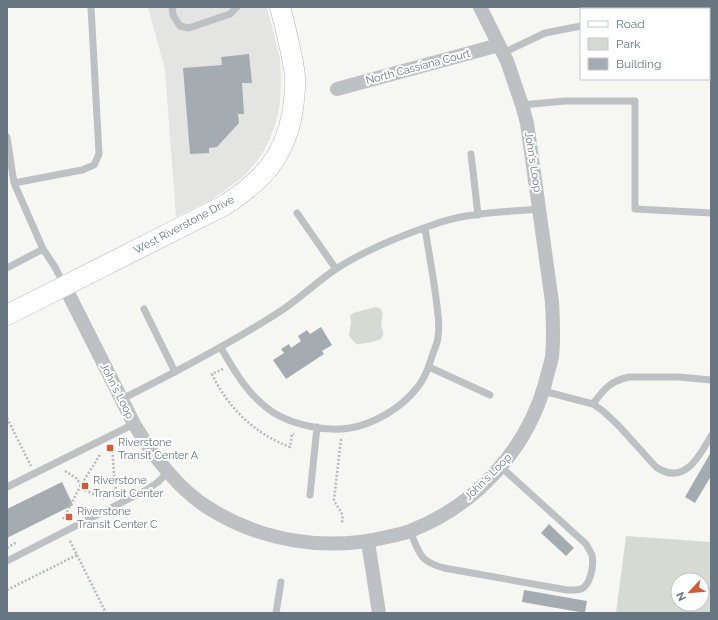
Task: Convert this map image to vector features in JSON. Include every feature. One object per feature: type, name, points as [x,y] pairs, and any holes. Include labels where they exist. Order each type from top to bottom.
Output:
[{"type":"street","name":"West Riverstone Drive","points":[[7,315],[225,205],[258,180],[272,165],[283,146],[290,125],[295,102],[295,77],[280,7]]},
{"type":"street","name":"John's Loop","points":[[65,287],[134,424],[153,453],[168,472],[206,506],[254,530],[278,538],[323,544],[368,542],[410,531],[438,518],[464,502],[501,467],[514,450],[535,414],[552,358],[554,330],[552,302],[540,209],[527,123],[522,105],[501,49],[480,7]]},
{"type":"street","name":"North Cassiana Court","points":[[336,90],[501,49]]},
{"type":"street","points":[[368,542],[379,613]]},
{"type":"lane","points":[[14,183],[82,170],[94,165],[99,154],[91,7]]},
{"type":"lane","points":[[172,7],[173,15],[180,26],[189,28],[230,14],[237,7]]},
{"type":"lane","points":[[501,49],[545,33],[580,26]]},
{"type":"lane","points":[[522,105],[565,101],[635,101],[635,209],[711,213]]},
{"type":"lane","points":[[7,137],[14,183],[44,249],[65,287]]},
{"type":"lane","points":[[471,154],[478,215]]},
{"type":"lane","points":[[122,399],[221,348],[277,313],[336,269],[358,255],[380,245],[442,222],[478,215],[540,209]]},
{"type":"lane","points":[[297,213],[336,269]]},
{"type":"lane","points":[[221,348],[245,386],[264,406],[274,413],[293,422],[317,427],[349,428],[372,421],[403,402],[417,388],[429,367],[438,336],[438,318],[425,228]]},
{"type":"lane","points":[[7,268],[44,249]]},
{"type":"lane","points":[[144,309],[175,372]]},
{"type":"lane","points":[[429,367],[490,395]]},
{"type":"lane","points":[[593,404],[606,387],[622,378],[679,378],[711,380]]},
{"type":"lane","points":[[543,391],[593,404],[603,411],[656,467],[669,473],[682,471],[689,468],[701,453],[711,436]]},
{"type":"lane","points":[[7,487],[134,424]]},
{"type":"lane","points":[[310,495],[317,427]]},
{"type":"lane","points":[[410,531],[421,555],[430,564],[444,568],[567,590],[582,588],[590,576],[592,566],[592,555],[586,544],[501,467]]},
{"type":"lane","points":[[7,561],[148,489],[168,472]]},
{"type":"lane","points":[[276,613],[281,582]]},
{"type":"path","points":[[231,365],[212,374],[230,405],[252,426],[269,437],[290,446],[292,434],[341,439],[334,500],[335,504],[342,512],[342,523]]},
{"type":"path","points":[[7,418],[34,473]]},
{"type":"path","points":[[112,447],[115,486],[117,492]]},
{"type":"path","points":[[64,519],[81,484],[101,453]]},
{"type":"path","points":[[65,471],[76,478],[86,490],[104,499]]},
{"type":"path","points":[[73,548],[106,613]]},
{"type":"path","points":[[7,590],[77,555]]},
{"type":"shaded area","points":[[148,7],[267,7],[280,59],[280,104],[276,122],[268,143],[258,160],[245,175],[224,191],[211,200],[176,217],[165,70]]},
{"type":"green space","points":[[376,307],[381,309],[382,313],[381,325],[383,333],[381,339],[356,344],[349,336],[351,322],[350,316],[353,313]]},
{"type":"green space","points":[[626,536],[711,542],[711,613],[616,613]]},
{"type":"building","points":[[249,54],[252,83],[242,83],[244,114],[238,114],[239,123],[217,147],[209,148],[209,153],[190,154],[183,68],[222,65],[221,57]]},
{"type":"building","points":[[321,327],[332,345],[322,351],[324,354],[286,379],[273,360],[284,353],[281,349],[289,344],[291,348],[301,341],[298,336],[307,330],[310,334]]},
{"type":"building","points":[[711,452],[711,476],[695,503],[685,497]]},
{"type":"building","points":[[62,482],[73,505],[7,538],[7,509]]},
{"type":"building","points":[[549,524],[574,548],[566,556],[541,533]]},
{"type":"building","points":[[524,590],[587,601],[585,613],[522,602]]},
{"type":"place","name":"Riverstone Transit Center A","points":[[110,448]]},
{"type":"place","name":"Riverstone Transit Center","points":[[85,486]]},
{"type":"place","name":"Riverstone Transit Center C","points":[[69,517]]}]
